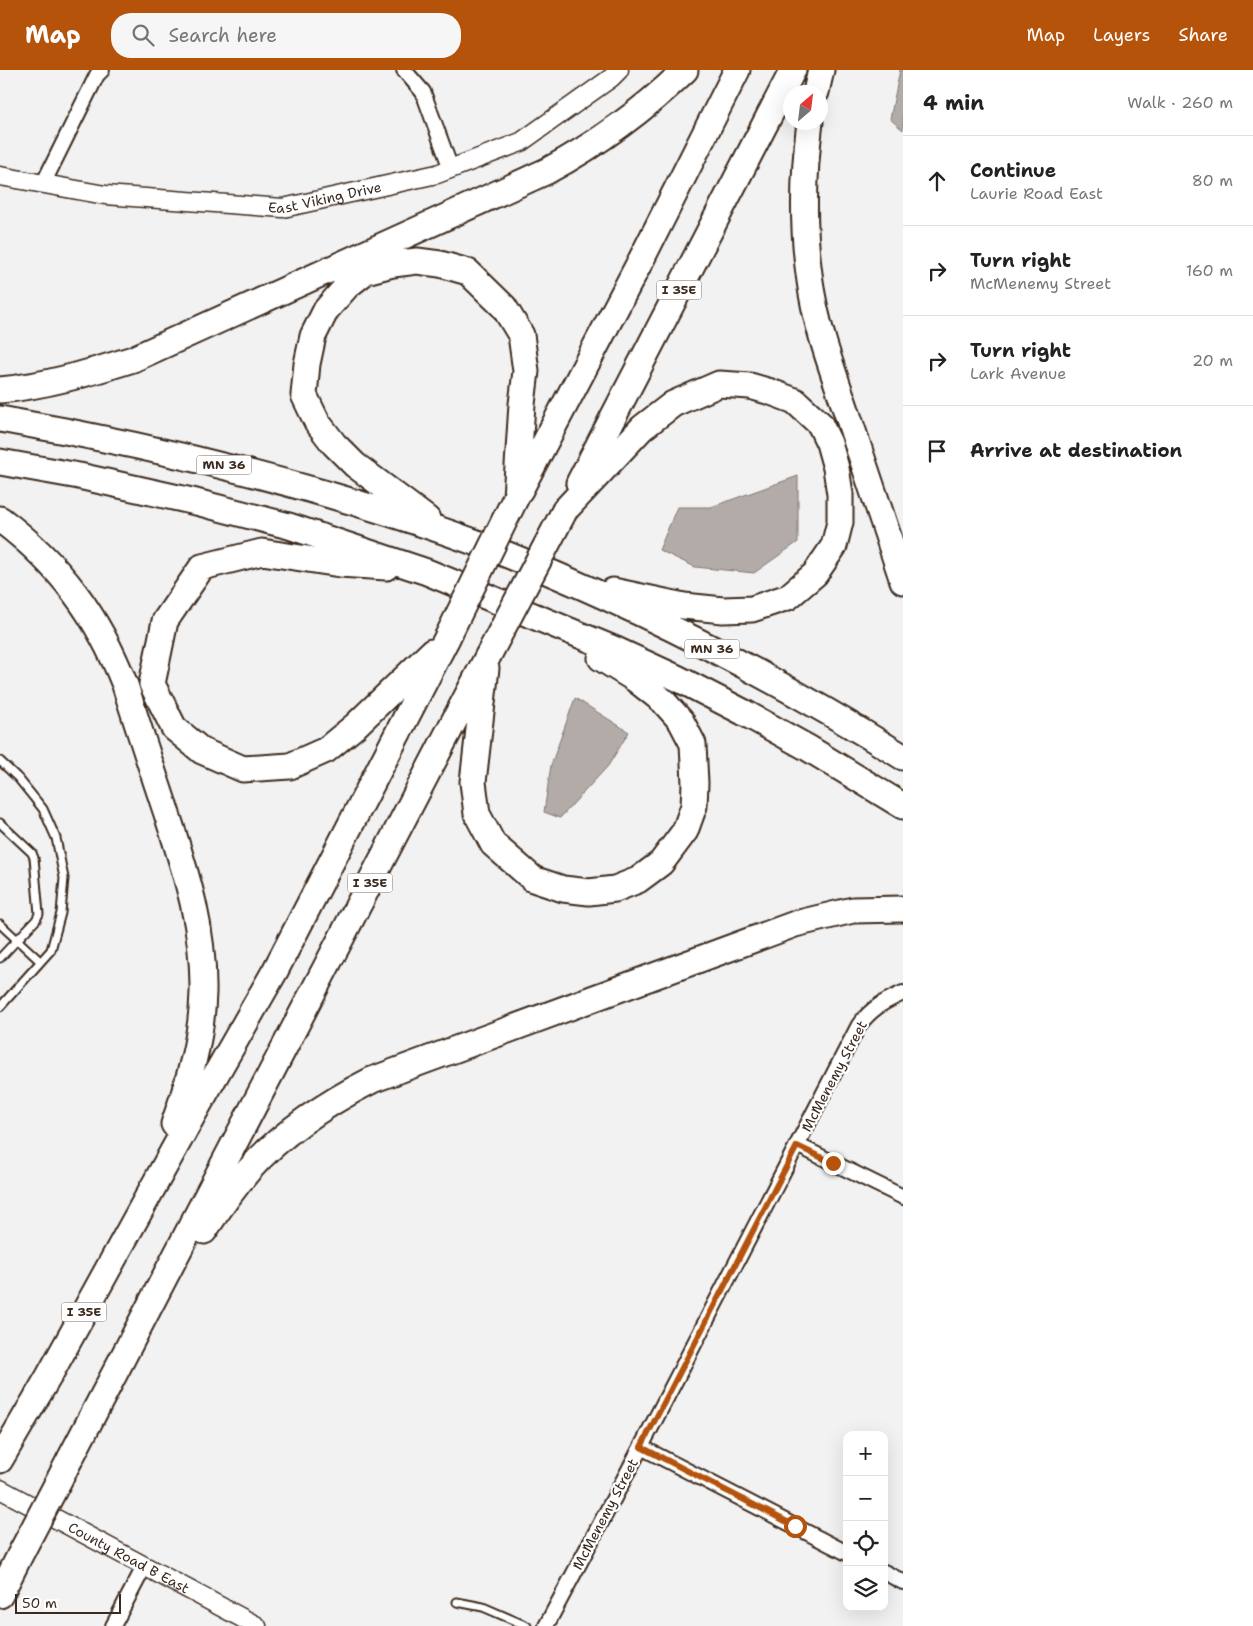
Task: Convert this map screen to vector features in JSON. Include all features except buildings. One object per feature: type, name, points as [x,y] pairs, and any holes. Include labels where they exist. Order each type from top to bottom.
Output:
[{"type":"highway","points":[[0,390],[54,382],[132,359],[547,171],[571,158],[637,112],[685,70]]},
{"type":"highway","name":"I 35E","points":[[0,1460],[49,1376],[275,971],[518,492],[640,262],[736,70]]},
{"type":"highway","name":"I 35E","points":[[0,1594],[792,70]]},
{"type":"highway","points":[[818,85],[821,70]]},
{"type":"highway","points":[[809,130],[803,196],[805,239],[815,308],[828,355],[903,581]]},
{"type":"highway","points":[[443,531],[355,465],[334,444],[318,422],[304,395],[307,364],[313,336],[326,310],[347,286],[366,271],[417,261],[440,264],[468,272],[504,306],[521,335],[526,371],[522,404],[518,492]]},
{"type":"highway","points":[[565,510],[642,428],[673,404],[719,384],[750,386],[795,401],[820,424],[829,443],[840,494],[840,522],[834,546],[814,574],[788,597],[752,609],[723,610],[684,606],[574,583]]},
{"type":"highway","name":"MN 36","points":[[0,419],[83,433],[216,463],[358,504],[443,531],[508,555],[660,623],[744,666],[903,757]]},
{"type":"highway","points":[[0,462],[79,476],[196,502],[289,526],[422,570],[625,654],[743,712],[824,757],[903,806]]},
{"type":"highway","points":[[0,519],[19,533],[68,582],[104,638],[124,685],[189,882],[198,918],[202,955],[203,993],[200,1030],[188,1087],[151,1191]]},
{"type":"highway","points":[[422,570],[340,564],[262,552],[202,568],[164,621],[152,684],[174,728],[202,751],[243,769],[290,766],[326,750],[355,726],[443,643]]},
{"type":"highway","points":[[486,661],[473,782],[477,814],[494,844],[533,879],[563,889],[589,892],[615,888],[638,880],[661,863],[685,830],[694,806],[693,744],[681,721],[663,701],[635,679],[591,653],[541,618]]},
{"type":"highway","points":[[142,1321],[226,1199],[250,1169],[284,1136],[338,1097],[402,1068],[440,1056],[795,924],[853,910],[903,909]]},
{"type":"street","points":[[43,184],[97,75],[102,70]]},
{"type":"street","points":[[404,70],[423,92],[451,169]]},
{"type":"street","name":"East Viking Drive","points":[[0,176],[105,195],[283,208],[437,174],[521,142],[619,70]]},
{"type":"street","name":"McMenemy Street","points":[[546,1626],[641,1447],[858,1025],[869,1012],[885,1001],[903,993]]},
{"type":"street","points":[[797,1146],[903,1197]]},
{"type":"street","points":[[641,1447],[843,1551]]},
{"type":"street","name":"County Road B East","points":[[0,1489],[257,1626]]},
{"type":"street","points":[[113,1626],[144,1567]]},
{"type":"street","points":[[888,1574],[903,1582]]},
{"type":"lane","points":[[0,761],[18,778],[43,809],[56,838],[64,878],[62,913],[50,950],[0,1007]]},
{"type":"lane","points":[[0,823],[32,853],[39,914],[36,920],[0,958]]},
{"type":"lane","points":[[0,924],[40,961]]},
{"type":"lane","points":[[457,1602],[483,1607],[527,1626]]},
{"type":"shaded area","points":[[900,70],[903,70],[903,130],[890,119]]},
{"type":"shaded area","points":[[798,476],[798,542],[754,573],[695,567],[659,550],[677,507],[711,507]]},
{"type":"shaded area","points":[[575,698],[629,732],[608,766],[560,818],[544,812],[551,765]]},
{"type":"route","points":[[795,1526],[641,1447],[797,1146],[833,1163]]}]
